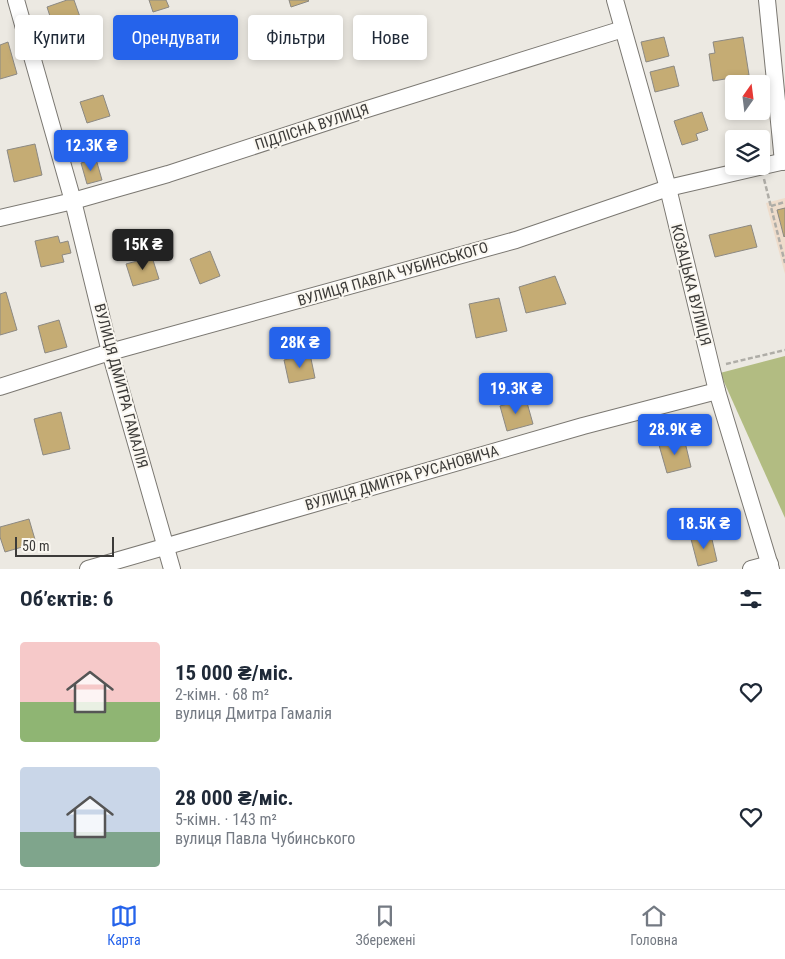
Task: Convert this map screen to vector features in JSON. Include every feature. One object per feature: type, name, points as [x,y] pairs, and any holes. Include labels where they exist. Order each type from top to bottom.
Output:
[{"type":"street","name":"ВУЛИЦЯ ДМИТРА ГАМАЛІЯ","points":[[16,0],[73,201],[110,352],[172,569]]},
{"type":"street","name":"КОЗАЦЬКА ВУЛИЦЯ","points":[[615,0],[668,188],[717,391],[771,566]]},
{"type":"street","points":[[767,0],[784,162]]},
{"type":"street","name":"ПІДЛІСНА ВУЛИЦЯ","points":[[0,218],[73,201],[168,174],[623,28]]},
{"type":"street","name":"ВУЛИЦЯ ПАВЛА ЧУБИНСЬКОГО","points":[[770,165],[784,162]]},
{"type":"street","name":"ВУЛИЦЯ ПАВЛА ЧУБИНСЬКОГО","points":[[0,387],[110,352],[516,240],[668,188],[726,175]]},
{"type":"street","name":"ВУЛИЦЯ ДМИТРА РУСАНОВИЧА","points":[[88,569],[573,429],[717,391]]},
{"type":"street","points":[[751,569],[771,566]]},
{"type":"path","points":[[763,175],[785,263]]},
{"type":"path","points":[[770,206],[785,202]]},
{"type":"path","points":[[711,367],[785,350]]},
{"type":"shaded area","points":[[785,198],[785,274],[766,203]]},
{"type":"green space","points":[[785,356],[785,518],[720,373]]},
{"type":"building","points":[[67,0],[74,0],[79,15],[50,15],[47,7]]},
{"type":"building","points":[[149,0],[166,0],[169,7],[153,12]]},
{"type":"building","points":[[289,0],[308,0],[309,1],[291,7]]},
{"type":"building","points":[[664,37],[669,56],[646,62],[641,42]]},
{"type":"building","points":[[743,37],[749,75],[725,75],[725,79],[713,81],[709,54],[715,53],[713,42]]},
{"type":"building","points":[[8,42],[17,74],[0,79],[0,45]]},
{"type":"building","points":[[674,66],[679,86],[655,92],[650,72]]},
{"type":"building","points":[[103,95],[110,116],[87,123],[80,102]]},
{"type":"building","points":[[702,112],[708,130],[696,134],[698,140],[682,145],[674,121]]},
{"type":"building","points":[[35,144],[42,175],[14,182],[7,150]]},
{"type":"building","points":[[96,159],[102,180],[87,184],[81,163]]},
{"type":"building","points":[[785,208],[785,236],[784,237],[777,210]]},
{"type":"building","points":[[751,225],[757,247],[715,257],[709,235]]},
{"type":"building","points":[[58,236],[60,243],[68,241],[71,253],[62,255],[64,262],[41,267],[35,241]]},
{"type":"building","points":[[210,251],[220,276],[200,284],[190,259]]},
{"type":"building","points":[[152,257],[159,279],[133,286],[126,264]]},
{"type":"building","points":[[555,276],[566,304],[526,313],[519,287]]},
{"type":"building","points":[[6,292],[17,330],[0,335],[0,294]]},
{"type":"building","points":[[499,298],[507,331],[476,338],[469,304]]},
{"type":"building","points":[[59,320],[67,347],[45,353],[38,326]]},
{"type":"building","points":[[310,354],[315,378],[289,383],[284,360]]},
{"type":"building","points":[[526,399],[533,424],[507,431],[500,406]]},
{"type":"building","points":[[61,412],[70,449],[43,455],[34,419]]},
{"type":"building","points":[[684,438],[691,467],[667,473],[659,445]]},
{"type":"building","points":[[29,519],[36,543],[5,552],[0,537],[0,527]]},
{"type":"building","points":[[711,535],[717,561],[698,566],[691,539]]}]
